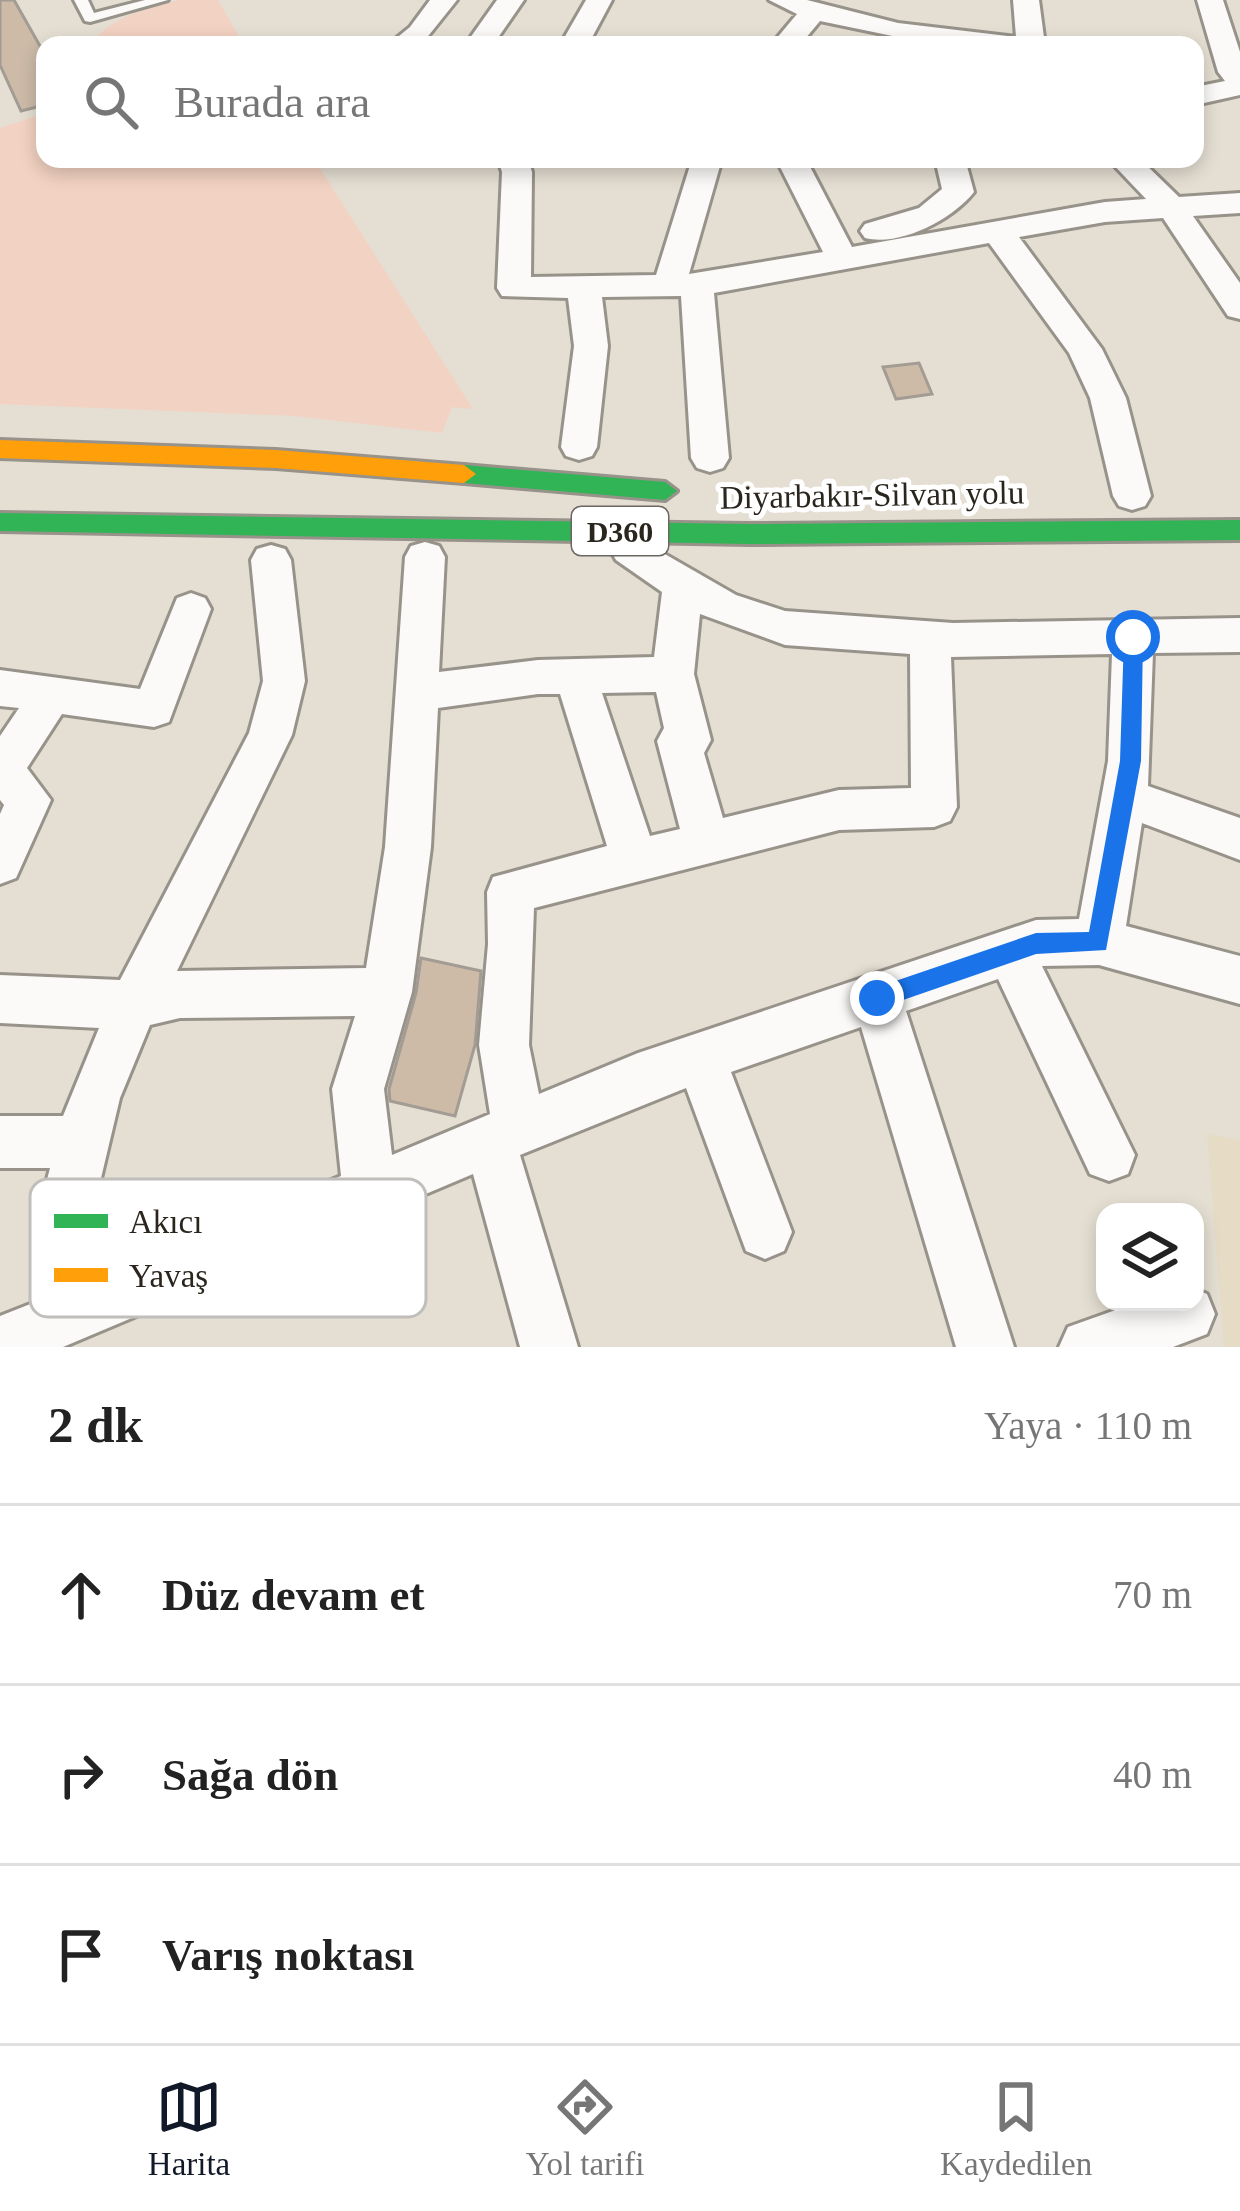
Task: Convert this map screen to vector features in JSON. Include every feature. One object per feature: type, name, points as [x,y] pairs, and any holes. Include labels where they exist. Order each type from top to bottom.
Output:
[{"type":"highway","name":"Diyarbakır-Silvan yolu","points":[[0,449],[277,459],[699,494],[296,488]]},
{"type":"highway","name":"Diyarbakır-Silvan yolu","points":[[0,522],[749,534],[1240,530]]},
{"type":"highway","points":[[414,557],[631,549],[749,534]]},
{"type":"street","points":[[416,36],[443,0]]},
{"type":"street","points":[[486,36],[512,0]]},
{"type":"street","points":[[579,36],[599,0]]},
{"type":"street","points":[[782,0],[813,12],[937,36]]},
{"type":"street","points":[[1026,0],[1030,36]]},
{"type":"street","points":[[793,36],[813,12]]},
{"type":"street","points":[[1222,13],[1237,79]]},
{"type":"street","points":[[1204,70],[1237,79]]},
{"type":"street","points":[[1204,92],[1237,79]]},
{"type":"street","points":[[516,168],[514,289],[683,286],[839,252],[998,232],[1105,212],[1240,203]]},
{"type":"street","points":[[705,168],[683,286],[710,458]]},
{"type":"street","points":[[796,168],[839,252]]},
{"type":"street","points":[[839,252],[930,215],[958,192],[952,168]]},
{"type":"street","points":[[1132,168],[1226,264],[1240,308]]},
{"type":"street","points":[[998,232],[1085,349],[1108,398],[1132,496]]},
{"type":"street","points":[[579,447],[591,346],[584,288]]},
{"type":"street","points":[[631,549],[683,586],[785,628],[930,638],[1240,635]]},
{"type":"street","points":[[368,1179],[358,1089],[387,992],[408,847],[418,693],[414,557]]},
{"type":"street","points":[[74,1179],[94,1096],[134,1004],[270,735],[284,681],[271,560]]},
{"type":"street","points":[[683,586],[673,674],[689,740],[679,741],[707,843]]},
{"type":"street","points":[[0,688],[154,710],[191,609]]},
{"type":"street","points":[[1099,942],[1130,761],[1133,637]]},
{"type":"street","points":[[549,1347],[505,1135],[510,892],[839,810],[934,807],[930,638]]},
{"type":"street","points":[[418,693],[575,676],[673,674]]},
{"type":"street","points":[[575,676],[634,861]]},
{"type":"street","points":[[0,863],[29,800],[1,771],[51,695]]},
{"type":"street","points":[[1124,797],[1240,839]]},
{"type":"street","points":[[398,1179],[700,1058],[1036,943],[1099,942],[1240,980]]},
{"type":"street","points":[[1010,952],[1109,1155]]},
{"type":"street","points":[[0,999],[134,1004],[180,994],[387,992]]},
{"type":"street","points":[[877,998],[985,1347]]},
{"type":"street","points":[[700,1058],[765,1232]]},
{"type":"street","points":[[0,1142],[83,1142]]},
{"type":"street","points":[[1088,1347],[1187,1314]]},
{"type":"street","points":[[0,1345],[66,1317]]},
{"type":"lane","points":[[81,0],[90,18],[160,0]]},
{"type":"shaded area","points":[[179,0],[218,0],[239,36],[98,36],[119,20]]},
{"type":"shaded area","points":[[36,116],[36,168],[320,168],[473,409],[452,407],[442,433],[295,416],[0,404],[0,128]]},
{"type":"shaded area","points":[[1207,1134],[1240,1140],[1240,1347],[1224,1347]]},
{"type":"building","points":[[0,0],[14,0],[36,39],[36,107],[21,111],[0,65]]},
{"type":"building","points":[[919,363],[932,394],[896,399],[883,367]]},
{"type":"building","points":[[421,958],[481,971],[475,1045],[455,1116],[390,1101]]},
{"type":"traffic: fast","points":[[464,474],[665,491]]},
{"type":"traffic: fast","points":[[0,522],[749,534],[1240,530]]},
{"type":"traffic: slow","points":[[0,449],[276,459],[464,474]]},
{"type":"route","points":[[877,998],[1036,943],[1099,942],[1130,761],[1133,637]]}]
